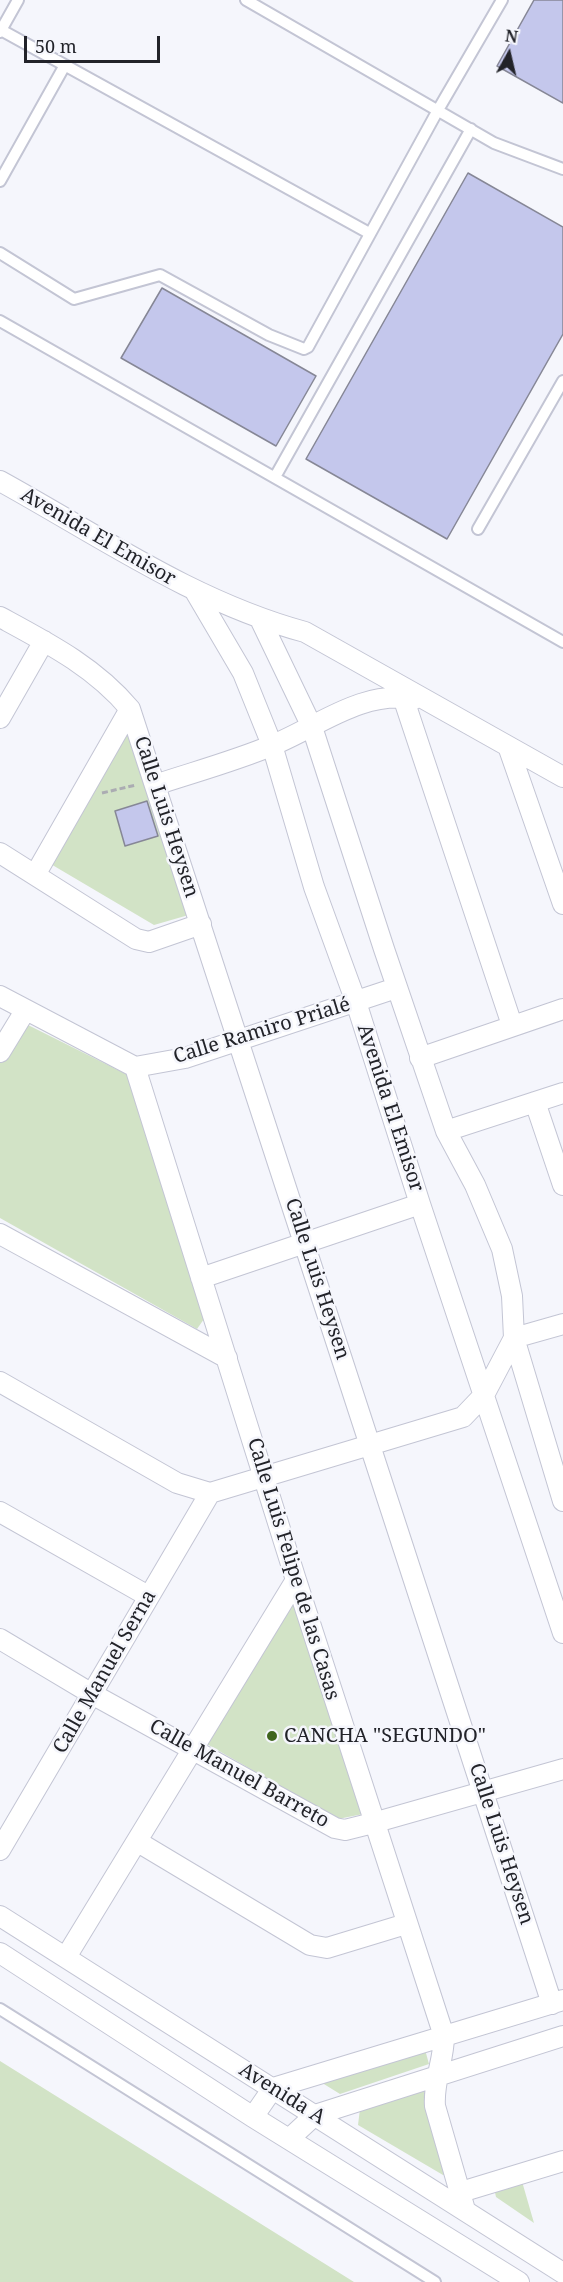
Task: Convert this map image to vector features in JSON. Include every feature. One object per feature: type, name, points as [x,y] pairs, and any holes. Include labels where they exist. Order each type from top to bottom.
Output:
[{"type":"street","name":"Avenida El Emisor","points":[[0,482],[196,593],[261,621],[304,632],[509,749],[563,777]]},
{"type":"street","name":"Avenida El Emisor","points":[[196,593],[243,673],[273,746],[314,887],[356,1002],[420,1204],[563,1633]]},
{"type":"street","name":"Calle Luis Heysen","points":[[0,617],[90,669],[112,687],[130,709],[150,784],[201,924],[484,1790],[557,2002]]},
{"type":"street","points":[[261,621],[312,727],[396,988],[446,1131],[475,1185],[502,1249],[512,1296],[514,1338],[563,1501]]},
{"type":"street","points":[[0,718],[44,641]]},
{"type":"street","points":[[150,784],[273,746],[353,706],[392,697],[427,701]]},
{"type":"street","points":[[403,697],[512,1025]]},
{"type":"street","points":[[35,875],[130,709]]},
{"type":"street","points":[[509,749],[563,904]]},
{"type":"street","points":[[0,853],[142,940],[149,942],[201,924]]},
{"type":"street","name":"Calle Ramiro Prialé","points":[[135,1067],[185,1058],[239,1038],[396,988]]},
{"type":"street","points":[[0,996],[135,1067]]},
{"type":"street","points":[[420,1058],[563,1009]]},
{"type":"street","points":[[0,1052],[25,1011]]},
{"type":"street","name":"Calle Luis Felipe de las Casas","points":[[135,1067],[373,1822],[444,2036],[444,2052],[434,2094],[435,2106],[463,2201]]},
{"type":"street","points":[[446,1131],[563,1093]]},
{"type":"street","points":[[535,1102],[563,1185]]},
{"type":"street","points":[[201,1278],[306,1245],[420,1204]]},
{"type":"street","points":[[0,1234],[226,1358]]},
{"type":"street","points":[[2,1389],[177,1483],[210,1493],[463,1418],[484,1395],[514,1338],[563,1324]]},
{"type":"street","name":"Calle Manuel Serna","points":[[0,1850],[210,1493]]},
{"type":"street","points":[[0,1512],[148,1596]]},
{"type":"street","points":[[66,1958],[296,1580]]},
{"type":"street","name":"Calle Manuel Barreto","points":[[0,1639],[92,1694],[335,1828],[345,1830],[563,1769]]},
{"type":"street","points":[[138,1842],[310,1944],[327,1947],[406,1924]]},
{"type":"street","name":"Avenida A","points":[[0,1916],[315,2115],[463,2201],[561,2270]]},
{"type":"street","name":"Avenida A","points":[[0,1953],[253,2116],[519,2282]]},
{"type":"street","points":[[253,2116],[273,2088],[557,2002]]},
{"type":"street","points":[[290,2139],[315,2115],[563,2036]]},
{"type":"street","points":[[463,2201],[563,2161]]},
{"type":"lane","points":[[18,0],[1,31],[369,233]]},
{"type":"lane","points":[[246,0],[494,143],[563,169]]},
{"type":"lane","points":[[0,253],[74,299],[160,275],[269,335],[304,349],[308,347],[369,233],[502,0]]},
{"type":"lane","points":[[0,181],[65,65]]},
{"type":"lane","points":[[274,477],[471,129]]},
{"type":"lane","points":[[0,321],[563,642]]},
{"type":"lane","points":[[478,529],[563,381]]},
{"type":"lane","points":[[0,2009],[435,2282]]},
{"type":"path","points":[[92,796],[150,784]]},
{"type":"green space","points":[[131,731],[192,914],[154,925],[49,863],[124,732]]},
{"type":"green space","points":[[22,1022],[128,1075],[204,1319],[197,1329],[0,1218],[0,1059]]},
{"type":"green space","points":[[296,1594],[368,1813],[338,1819],[205,1743]]},
{"type":"green space","points":[[424,2046],[429,2064],[340,2094],[319,2081]]},
{"type":"green space","points":[[0,2061],[354,2282],[0,2282]]},
{"type":"green space","points":[[422,2086],[453,2173],[443,2175],[358,2125],[360,2109]]},
{"type":"green space","points":[[521,2178],[534,2223],[496,2197],[494,2188]]},
{"type":"building","points":[[534,0],[563,0],[563,103],[497,66]]},
{"type":"building","points":[[468,173],[563,227],[563,334],[447,539],[306,459]]},
{"type":"building","points":[[162,288],[316,376],[276,446],[121,358]]},
{"type":"building","points":[[147,801],[158,836],[125,846],[115,811]]},
{"type":"place","name":"CANCHA \"SEGUNDO\"","points":[[272,1736]]}]
